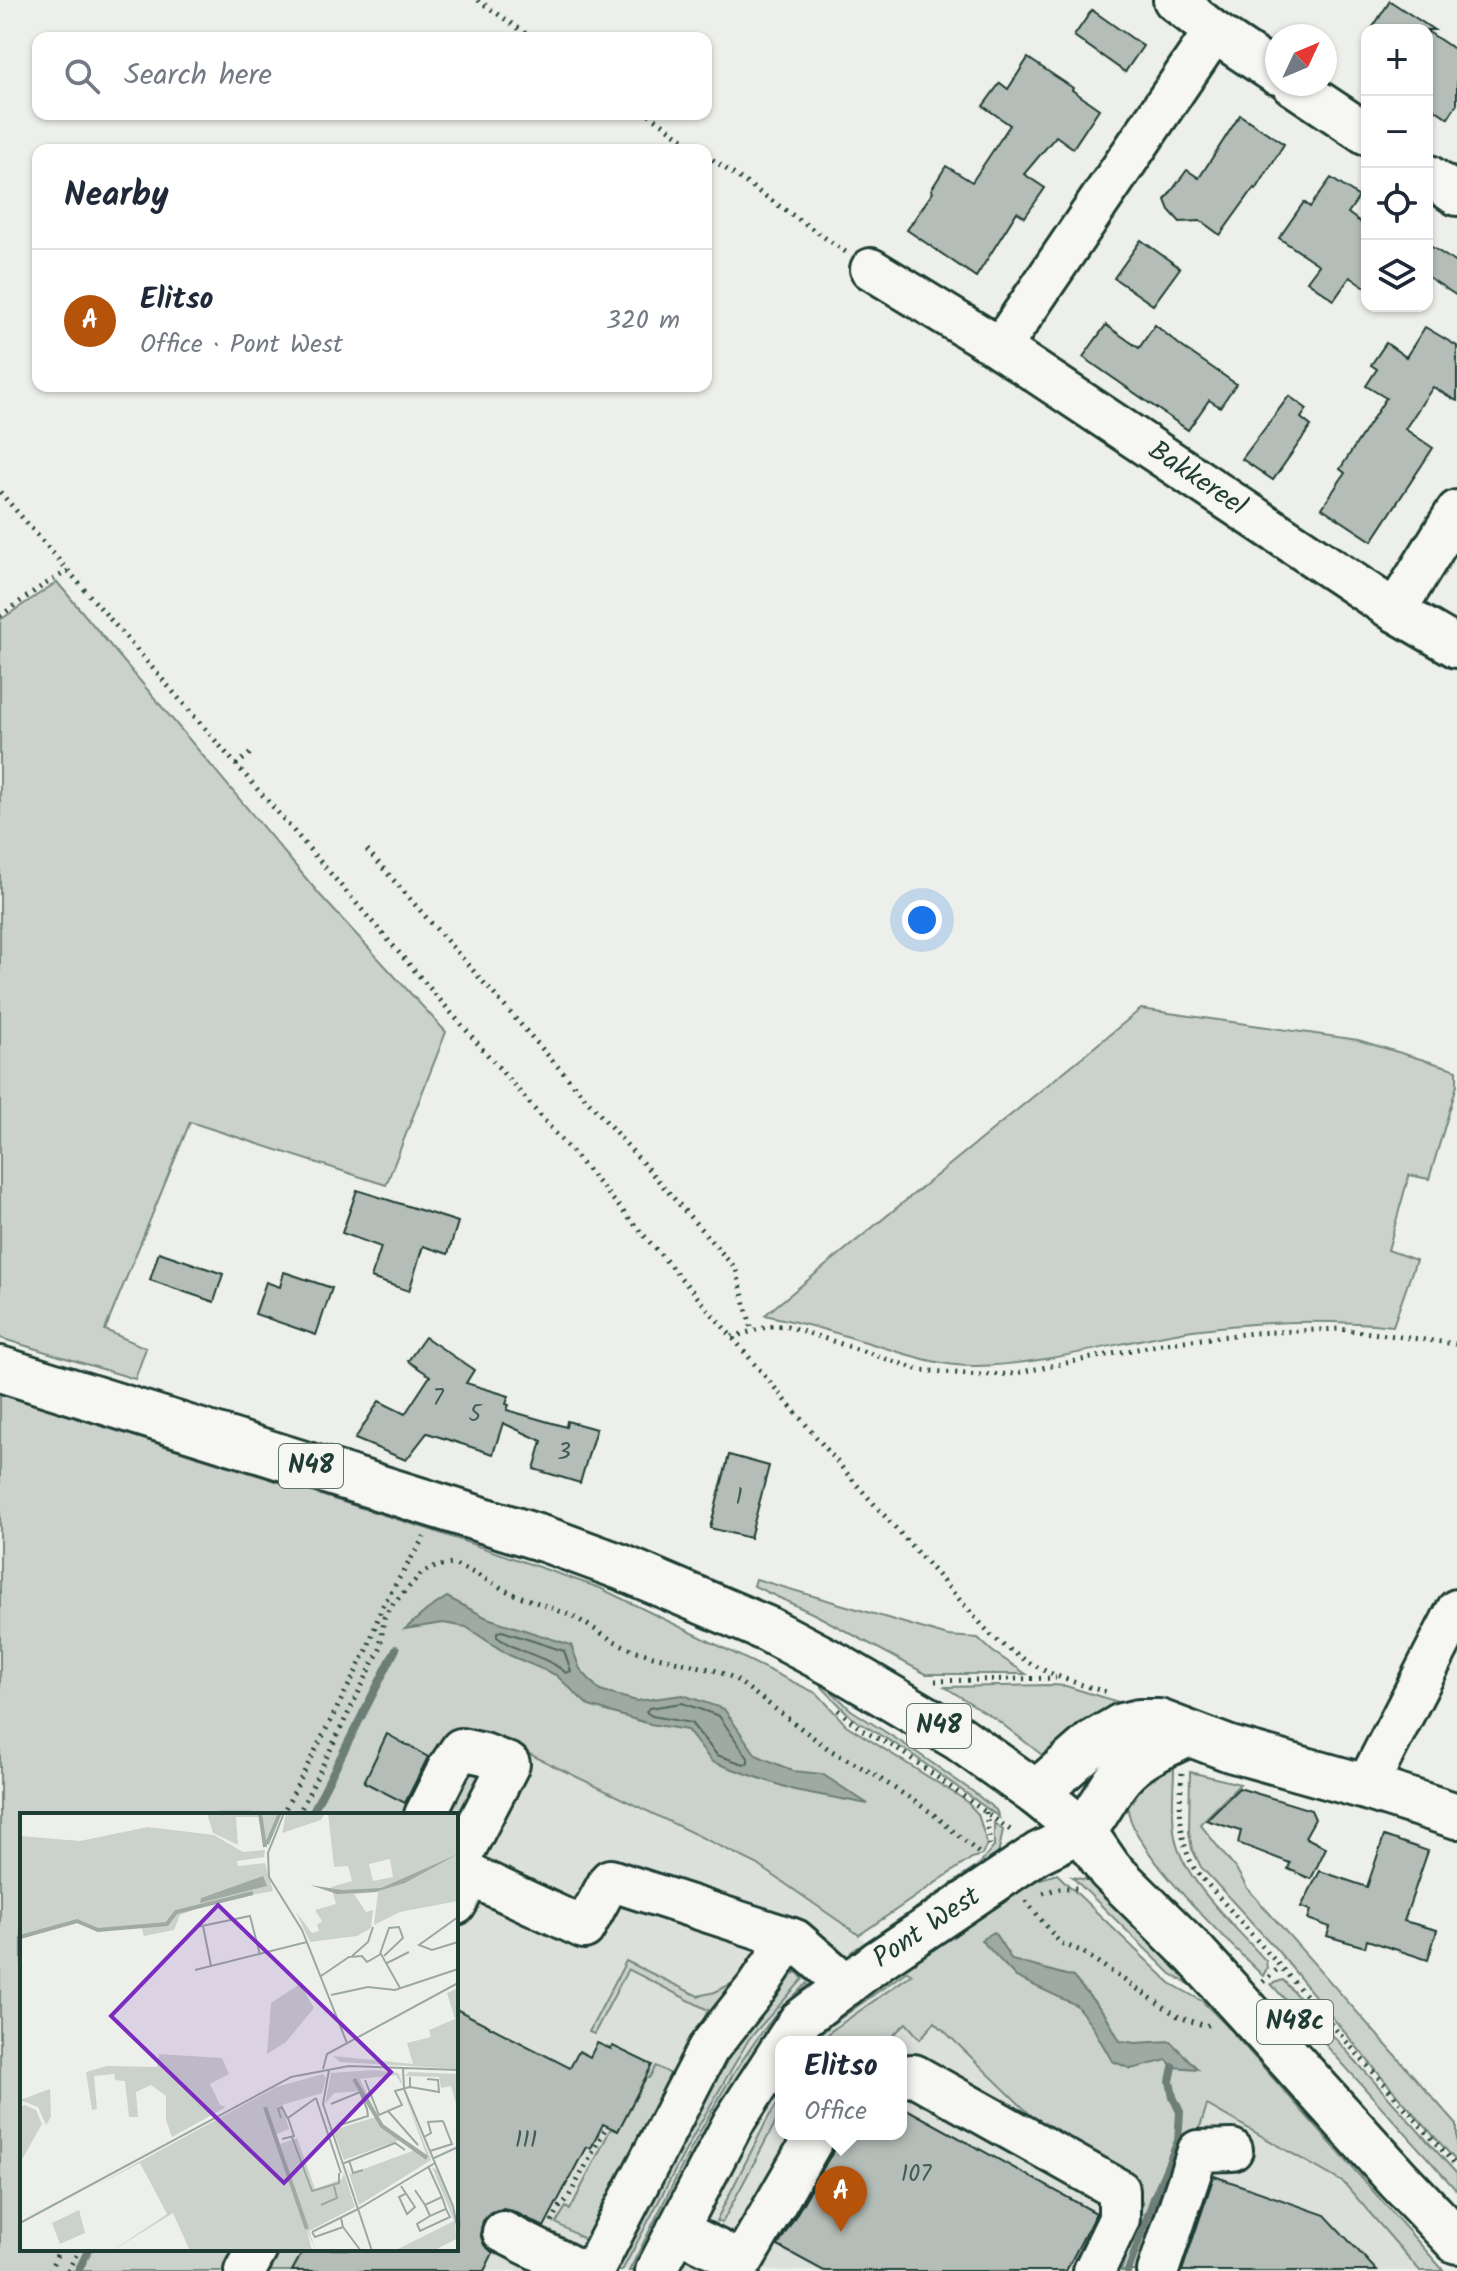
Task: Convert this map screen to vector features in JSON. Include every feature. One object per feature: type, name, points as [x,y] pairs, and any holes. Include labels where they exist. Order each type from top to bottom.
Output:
[{"type":"main road","name":"N48","points":[[0,1369],[550,1541],[621,1567],[767,1629],[959,1738],[1083,1831]]},
{"type":"main road","points":[[1036,1793],[1093,1743],[1122,1726],[1159,1722],[1186,1750]]},
{"type":"main road","points":[[1083,1831],[1116,1781],[1133,1764],[1147,1754],[1186,1750],[1230,1749],[1457,1816]]},
{"type":"main road","name":"N48c","points":[[1083,1831],[1121,1848],[1225,1945],[1457,2207]]},
{"type":"main road","name":"N48c","points":[[1083,1831],[1110,1870],[1175,1932],[1457,2241]]},
{"type":"street","points":[[1174,0],[1214,32],[1265,66]]},
{"type":"street","points":[[1000,348],[1214,32]]},
{"type":"street","points":[[1310,96],[1361,130]]},
{"type":"street","points":[[1433,179],[1457,195]]},
{"type":"street","name":"Bakkereel","points":[[871,269],[1000,348],[1395,611],[1457,647]]},
{"type":"street","points":[[1395,611],[1457,511]]},
{"type":"street","points":[[1366,1787],[1457,1610]]},
{"type":"street","points":[[426,1813],[461,1749],[509,1764],[459,1881]]},
{"type":"street","name":"Pont West","points":[[789,2036],[799,2021],[879,1960],[1038,1853],[1083,1831]]},
{"type":"street","points":[[459,1881],[470,1875],[584,1928],[610,1880],[795,1940],[847,1985]]},
{"type":"street","points":[[593,2271],[708,2049],[758,1986],[790,1938]]},
{"type":"street","points":[[656,2271],[733,2123],[775,2058]]},
{"type":"street","points":[[907,2076],[914,2075],[1119,2190],[1119,2219],[1094,2271]]},
{"type":"street","points":[[677,2230],[749,2267],[813,2140]]},
{"type":"street","points":[[1158,2271],[1198,2151],[1232,2150]]},
{"type":"street","points":[[503,2232],[580,2271]]},
{"type":"street","points":[[245,2271],[256,2251]]},
{"type":"path","points":[[478,0],[523,32]]},
{"type":"path","points":[[657,120],[691,144]]},
{"type":"path","points":[[712,159],[871,269]]},
{"type":"path","points":[[0,492],[977,1620],[1011,1652],[1057,1678],[926,1681]]},
{"type":"path","points":[[0,616],[68,571]]},
{"type":"path","points":[[236,765],[252,752]]},
{"type":"path","points":[[367,850],[736,1269],[752,1331]]},
{"type":"path","points":[[732,1337],[770,1326],[787,1326],[920,1370],[979,1375],[1011,1374],[1167,1343],[1253,1333],[1340,1329],[1457,1344]]},
{"type":"path","points":[[283,1813],[367,1650],[382,1607],[428,1529]]},
{"type":"path","points":[[299,1813],[376,1659],[384,1618],[391,1606],[423,1572],[453,1564],[511,1593],[573,1616],[631,1649],[734,1678],[830,1750],[932,1813],[1005,1875],[1060,1943],[1081,1951],[1179,2017],[1206,2026],[1215,2022]]},
{"type":"path","points":[[833,1704],[862,1730],[909,1757],[995,1817],[1038,1853]]},
{"type":"path","points":[[1186,1750],[1181,1827],[1188,1858],[1205,1884],[1457,2167]]},
{"type":"path","points":[[545,2235],[607,2126]]},
{"type":"path","points":[[49,2271],[59,2251]]},
{"type":"path","points":[[68,2271],[78,2251]]},
{"type":"shaded area","points":[[57,582],[320,895],[446,1032],[386,1185],[190,1122],[105,1330],[146,1348],[135,1379],[0,1338],[0,620]]},
{"type":"shaded area","points":[[1141,1009],[1358,1040],[1457,1070],[1457,1085],[1429,1179],[1409,1175],[1388,1250],[1416,1260],[1393,1326],[1318,1322],[1218,1327],[1032,1361],[962,1366],[933,1361],[765,1315]]},
{"type":"shaded area","points":[[0,1394],[428,1529],[600,1588],[818,1694],[846,1725],[965,1800],[978,1814],[987,1844],[982,1855],[972,1858],[859,1935],[757,1864],[515,1747],[492,1770],[458,1838],[458,1813],[20,1813],[20,2251],[303,2251],[292,2271],[0,2271]]},
{"type":"shaded area","points":[[756,1579],[948,1636],[978,1638],[1026,1674],[926,1674],[816,1615],[754,1586]]},
{"type":"shaded area","points":[[822,1682],[851,1710],[972,1791],[996,1810],[999,1817],[910,1753],[852,1718],[822,1687]]},
{"type":"shaded area","points":[[1066,1686],[1125,1704],[1059,1750],[1042,1755],[997,1720],[945,1687]]},
{"type":"shaded area","points":[[515,1747],[757,1864],[923,1982],[1190,2096],[1344,2183],[1420,2271],[82,2271],[92,2251],[458,2251],[458,1813]]},
{"type":"shaded area","points":[[1174,1756],[1173,1817],[1180,1853],[1199,1886],[1266,1961],[1263,1976],[1182,1893],[1142,1843],[1131,1821],[1128,1803],[1134,1788]]},
{"type":"shaded area","points":[[1190,1772],[1240,1784],[1200,1824],[1247,1888],[1457,2125],[1457,2162],[1384,2080],[1277,1950],[1201,1867],[1192,1849],[1189,1832]]},
{"type":"shaded area","points":[[994,1823],[1003,1830],[998,1855],[988,1871],[853,1955],[851,1952],[979,1865],[994,1847]]},
{"type":"shaded area","points":[[1057,1874],[1170,1983],[1202,2001],[1444,2271],[1420,2271],[1344,2183],[1207,2105],[1201,2124],[1168,2186],[1136,2271],[1121,2271],[1143,2203],[1099,2158],[1041,2125],[935,2022],[920,2039],[906,2023],[892,2036],[826,2036],[912,1974],[907,1971],[819,2036],[812,2033],[828,2016],[1018,1886]]},
{"type":"shaded area","points":[[1072,1877],[1087,1880],[1203,1992],[1171,1974]]},
{"type":"shaded area","points":[[626,1961],[698,1996],[715,1992],[747,1976],[700,2027],[708,2010],[628,1969],[594,2034],[589,2032]]},
{"type":"shaded area","points":[[782,1972],[798,1973],[803,1979],[749,2039],[698,2127],[622,2271],[602,2271],[715,2054]]},
{"type":"shaded area","points":[[1283,1980],[1457,2174],[1457,2191],[1271,1984]]},
{"type":"shaded area","points":[[807,1983],[811,1993],[784,2036],[775,2036],[775,2051],[639,2271],[629,2271],[712,2109],[751,2048],[784,2005]]},
{"type":"shaded area","points":[[656,2066],[674,2076],[591,2243],[556,2223],[566,2207],[570,2210],[611,2128],[618,2131],[646,2078]]},
{"type":"shaded area","points":[[775,2107],[775,2123],[722,2223],[716,2221]]},
{"type":"water","points":[[447,1597],[487,1618],[571,1645],[580,1669],[600,1691],[637,1701],[683,1695],[724,1709],[756,1755],[793,1771],[822,1774],[868,1804],[794,1790],[712,1762],[687,1730],[650,1724],[589,1706],[556,1675],[509,1655],[466,1627],[443,1623],[405,1629]]},
{"type":"water","points":[[994,1932],[1012,1960],[1073,1977],[1105,2014],[1120,2041],[1170,2041],[1198,2069],[1173,2067],[1167,2060],[1131,2069],[1112,2061],[1076,2005],[1016,1977],[981,1940]]},
{"type":"building","points":[[1390,1],[1425,24],[1375,24]]},
{"type":"building","points":[[1092,10],[1143,46],[1125,72],[1074,36]]},
{"type":"building","points":[[1433,35],[1457,51],[1457,104],[1448,118],[1433,108]]},
{"type":"building","points":[[1028,58],[1099,109],[1073,148],[1056,136],[1024,174],[1045,188],[1025,217],[1017,212],[976,277],[907,230],[933,192],[931,190],[946,166],[972,182],[1010,125],[983,106],[1000,83],[1008,89]]},
{"type":"building","points":[[1240,115],[1284,144],[1256,190],[1254,188],[1220,235],[1201,221],[1180,222],[1165,200],[1187,170],[1199,178]]},
{"type":"building","points":[[1331,178],[1359,197],[1348,213],[1361,223],[1361,284],[1350,277],[1334,300],[1307,281],[1319,265],[1279,238],[1304,202],[1310,207]]},
{"type":"building","points":[[1141,240],[1180,268],[1153,305],[1114,278]]},
{"type":"building","points":[[1433,248],[1457,263],[1457,296],[1433,280]]},
{"type":"building","points":[[1106,325],[1139,348],[1155,325],[1236,384],[1220,407],[1209,400],[1188,430],[1083,357]]},
{"type":"building","points":[[1425,327],[1457,346],[1457,401],[1433,387],[1405,429],[1433,448],[1372,541],[1322,508],[1345,473],[1340,469],[1386,398],[1366,386],[1377,369],[1371,365],[1386,343],[1406,357]]},
{"type":"building","points":[[1289,396],[1307,409],[1301,418],[1311,426],[1273,480],[1242,459]]},
{"type":"building","points":[[357,1190],[458,1222],[448,1254],[423,1246],[409,1291],[371,1278],[381,1247],[342,1233]]},
{"type":"building","points":[[159,1252],[223,1274],[214,1302],[150,1280]]},
{"type":"building","points":[[284,1272],[332,1288],[316,1335],[255,1314],[266,1282],[280,1287]]},
{"type":"building","points":[[425,1337],[474,1370],[466,1383],[509,1396],[507,1410],[566,1427],[567,1421],[596,1429],[580,1483],[534,1469],[542,1441],[503,1423],[493,1454],[427,1433],[406,1460],[355,1439],[379,1401],[405,1414],[430,1376],[408,1361]]},
{"type":"building","points":[[729,1455],[769,1466],[750,1538],[710,1528]]},
{"type":"building","points":[[387,1734],[428,1757],[405,1803],[364,1782]]},
{"type":"building","points":[[1239,1788],[1311,1810],[1315,1819],[1305,1837],[1326,1848],[1311,1879],[1288,1869],[1290,1863],[1238,1843],[1241,1831],[1206,1820]]},
{"type":"building","points":[[1384,1836],[1428,1851],[1404,1921],[1437,1930],[1428,1960],[1367,1940],[1365,1947],[1327,1936],[1330,1927],[1308,1919],[1311,1910],[1301,1907],[1320,1871],[1367,1887]]},
{"type":"building","points":[[458,2010],[570,2068],[579,2051],[590,2057],[597,2043],[611,2049],[613,2046],[652,2065],[618,2131],[603,2124],[591,2148],[586,2147],[544,2227],[503,2209],[491,2212],[483,2221],[480,2234],[484,2245],[493,2253],[484,2271],[292,2271],[303,2251],[458,2251]]},
{"type":"building","points":[[907,2109],[1096,2213],[1066,2271],[824,2271],[778,2246],[838,2140],[907,2140]]},
{"type":"building","points":[[1214,2176],[1325,2215],[1377,2271],[1182,2271]]},
{"type":"waterway","points":[[312,1813],[396,1649]]},
{"type":"waterway","points":[[1128,2271],[1178,2141],[1180,2112],[1170,2081],[1173,2067]]},
{"type":"waterway","points":[[78,2271],[88,2251]]},
{"type":"place","name":"Elitso","points":[[841,2232]]}]
